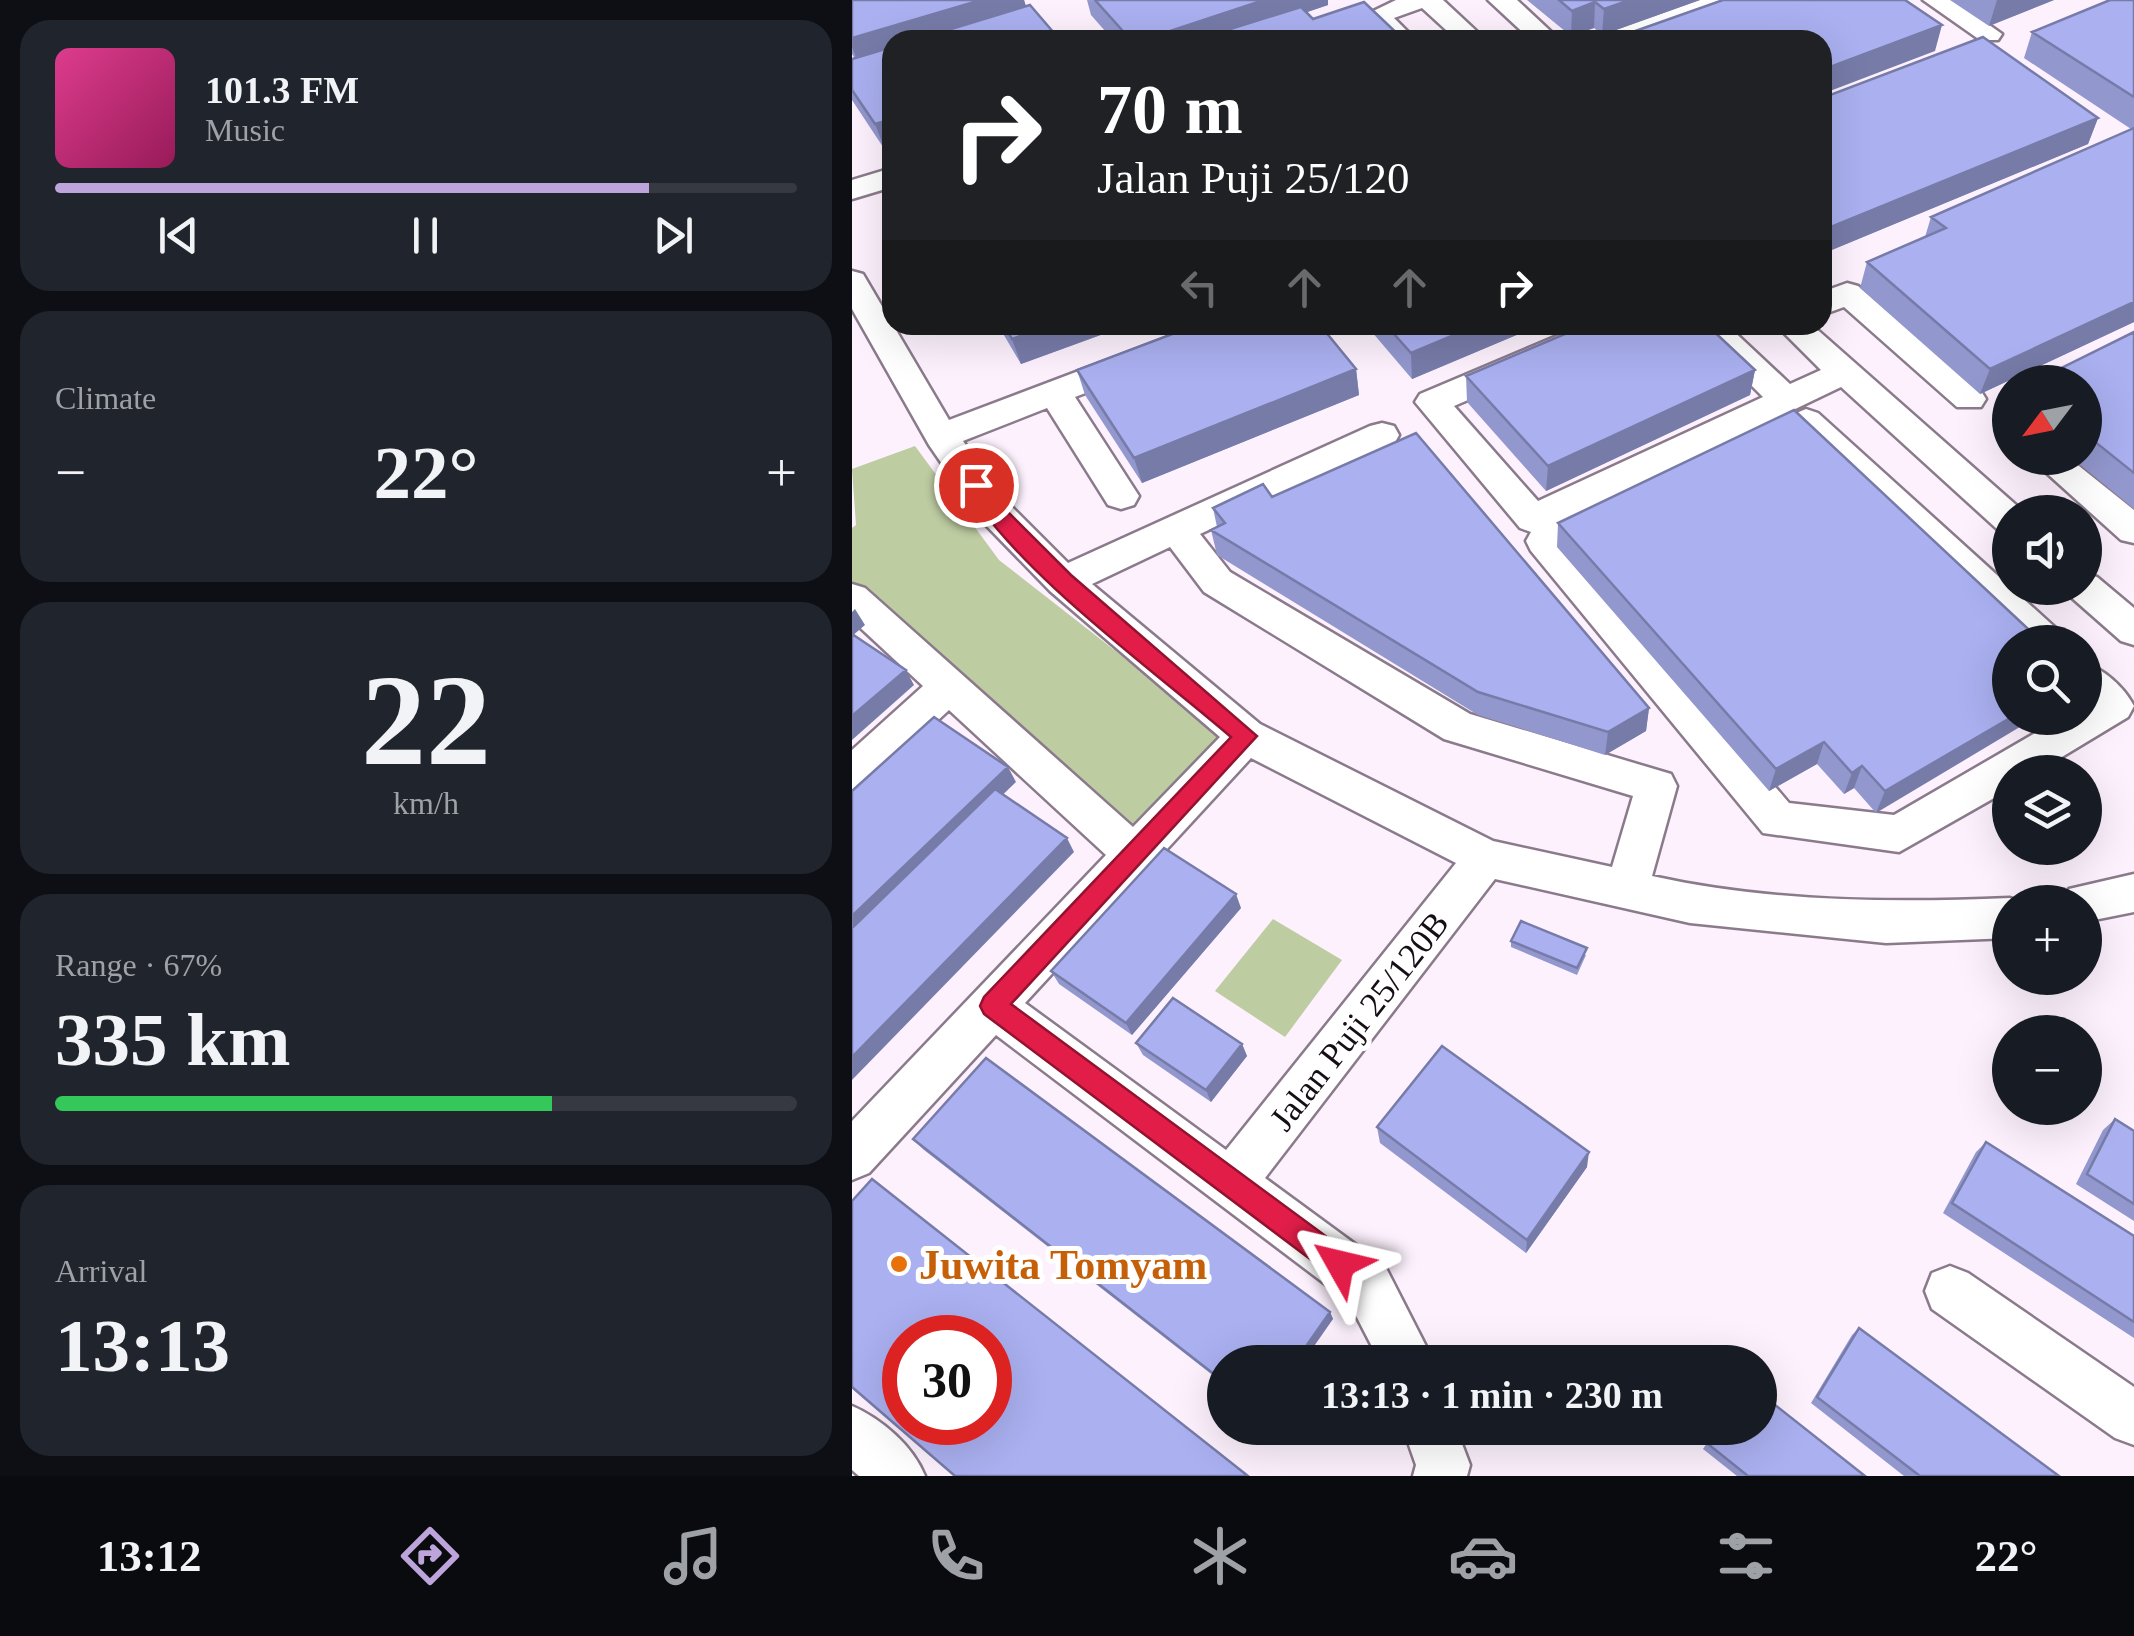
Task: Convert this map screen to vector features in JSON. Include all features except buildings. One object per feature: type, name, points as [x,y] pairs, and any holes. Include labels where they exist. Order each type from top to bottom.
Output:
[{"type":"street","points":[[1391,30],[1376,16],[1425,0],[1461,30]]},
{"type":"street","points":[[1501,0],[1535,30]]},
{"type":"street","points":[[1630,30],[1713,0]]},
{"type":"street","points":[[1936,0],[1990,34]]},
{"type":"street","points":[[1693,30],[1740,13]]},
{"type":"street","points":[[852,190],[882,180]]},
{"type":"street","points":[[1832,300],[1847,293],[1970,399]]},
{"type":"street","points":[[889,335],[941,436],[993,510],[1064,581],[1246,736],[1486,858],[1690,904],[1886,924],[1992,919]]},
{"type":"street","points":[[941,436],[1205,335]]},
{"type":"street","points":[[1589,335],[1432,402],[1533,519],[1845,372]]},
{"type":"street","points":[[1718,335],[1786,400]]},
{"type":"street","points":[[1803,335],[1992,504]]},
{"type":"street","points":[[1055,392],[1121,496]]},
{"type":"street","points":[[2027,625],[1806,421],[1544,541],[1778,820],[1899,834],[2065,735]]},
{"type":"street","points":[[1064,581],[1382,435]]},
{"type":"street","points":[[2068,475],[2134,530]]},
{"type":"street","points":[[1900,508],[1962,478]]},
{"type":"street","points":[[1176,530],[1217,582],[1458,727],[1658,786],[1627,890]]},
{"type":"street","points":[[852,598],[1135,855]]},
{"type":"street","points":[[2102,602],[2134,630]]},
{"type":"street","points":[[852,775],[950,687]]},
{"type":"street","points":[[2102,695],[2114,706],[2102,713]]},
{"type":"street","points":[[852,1156],[1246,736]]},
{"type":"street","name":"Jalan Puji 25/120B","points":[[1231,1184],[1486,858]]},
{"type":"street","points":[[2102,900],[2134,894]]},
{"type":"street","points":[[993,1006],[1367,1284],[1399,1345]]},
{"type":"street","points":[[1950,1291],[2134,1418]]},
{"type":"street","points":[[852,1433],[898,1476]]},
{"type":"street","points":[[1436,1445],[1443,1465],[1440,1476]]},
{"type":"green space","points":[[915,446],[999,560],[1222,734],[1128,831],[852,581],[852,528],[856,525],[852,469]]},
{"type":"green space","points":[[1273,919],[1342,960],[1285,1037],[1215,991]]},
{"type":"place","name":"Juwita Tomyam","points":[[899,1264]]},
{"type":"route","points":[[976,485],[993,510],[1064,581],[1246,736],[993,1006],[1340,1264]]}]
